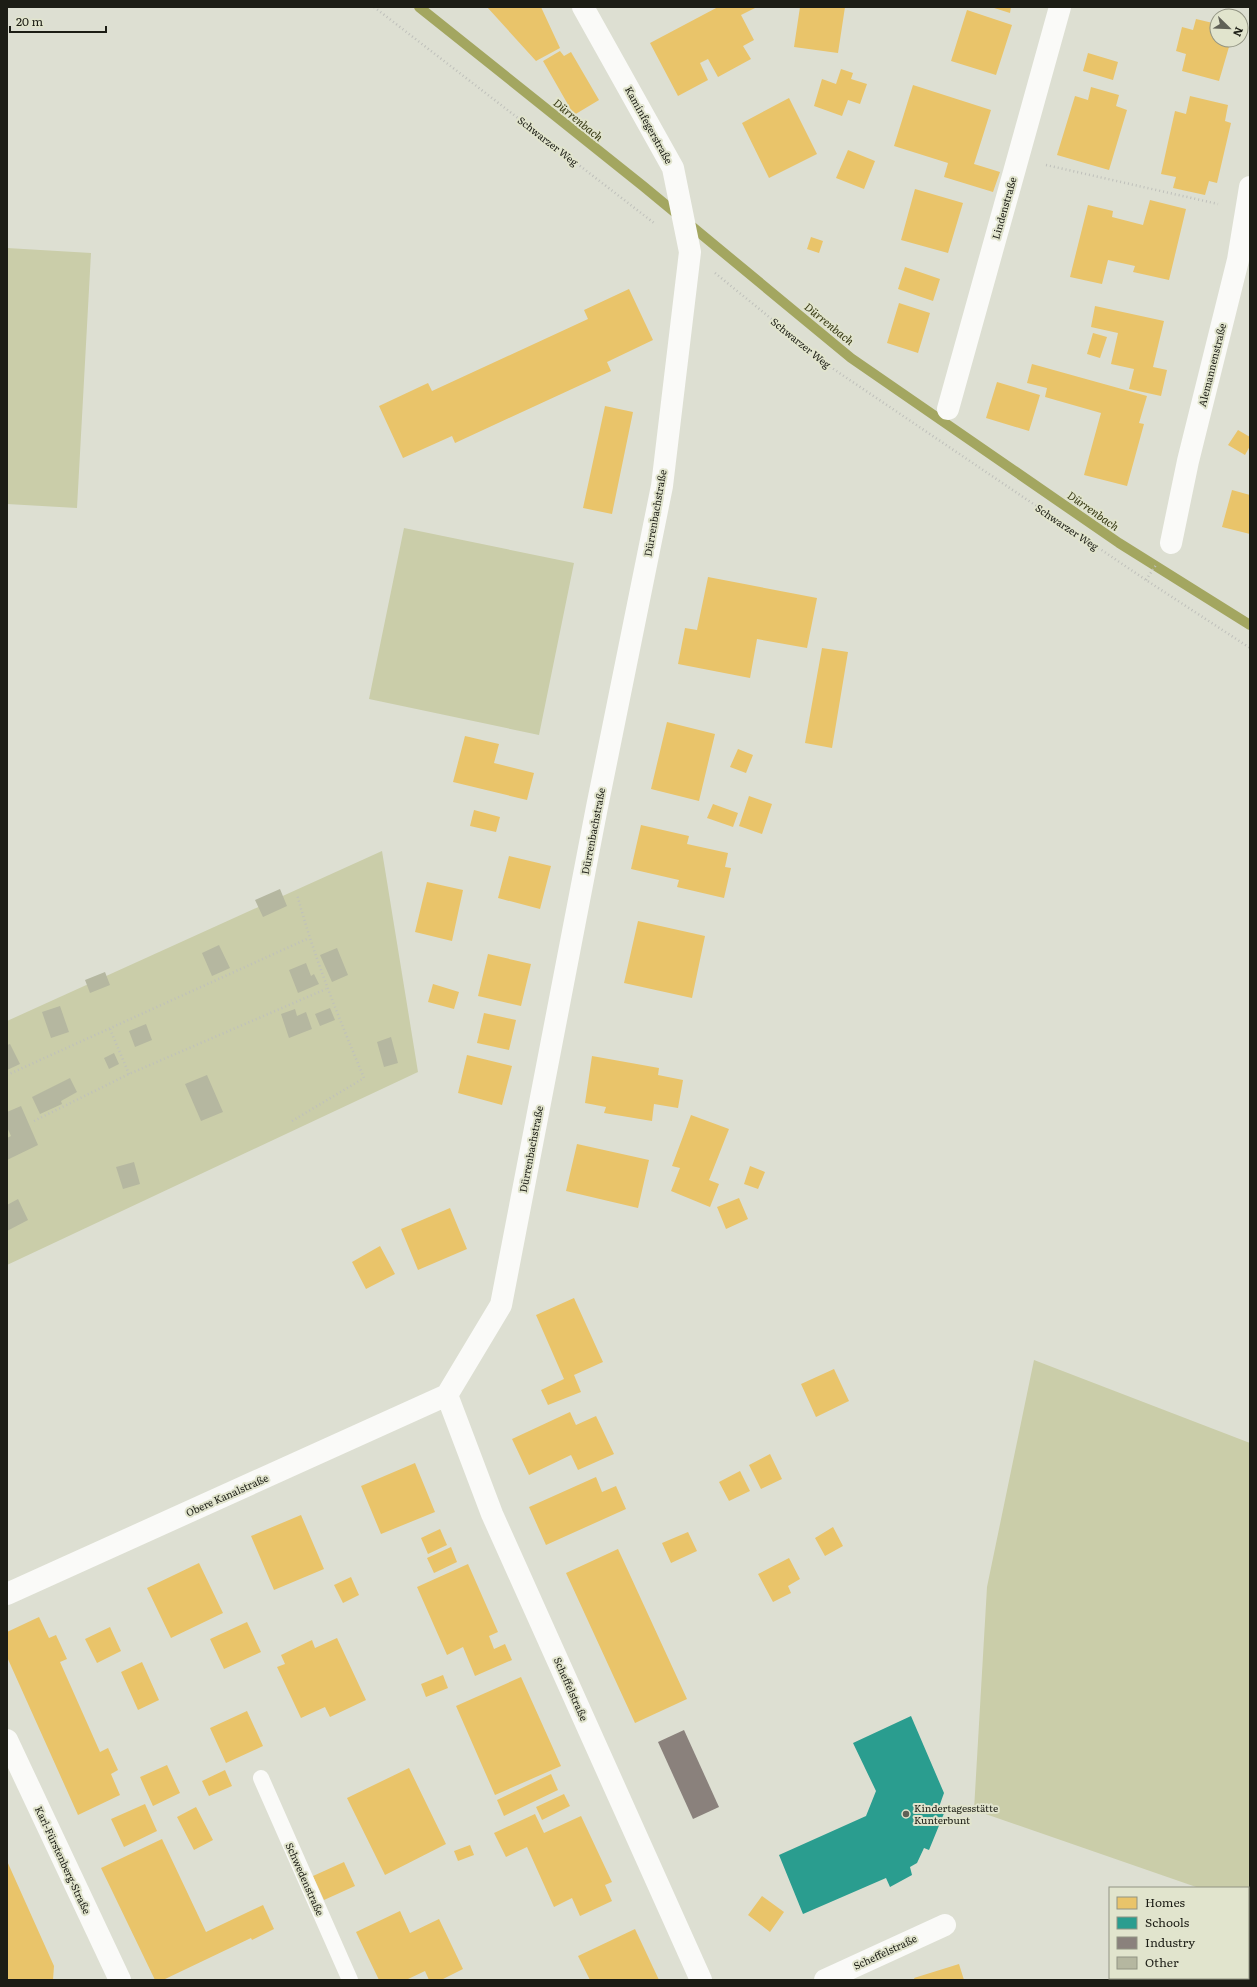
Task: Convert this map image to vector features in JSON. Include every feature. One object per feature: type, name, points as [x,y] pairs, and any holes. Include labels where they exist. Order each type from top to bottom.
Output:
[{"type":"street","name":"Kaminfegerstraße","points":[[583,7],[673,168],[690,252]]},
{"type":"street","name":"Lindenstraße","points":[[948,409],[1060,7]]},
{"type":"street","name":"Alemannenstraße","points":[[1171,543],[1188,461],[1244,264],[1245,210],[1250,187]]},
{"type":"street","name":"Dürrenbachstraße","points":[[447,1395],[501,1305],[597,807],[662,486],[690,252]]},
{"type":"street","name":"Obere Kanalstraße","points":[[7,1594],[447,1395]]},
{"type":"street","name":"Scheffelstraße","points":[[447,1395],[492,1514],[701,1980]]},
{"type":"street","name":"Karl-Fürstenberg-Straße","points":[[7,1740],[120,1980]]},
{"type":"street","name":"Scheffelstraße","points":[[825,1980],[945,1925]]},
{"type":"lane","name":"Schwedenstraße","points":[[261,1778],[350,1980]]},
{"type":"path","name":"Schwarzer Weg","points":[[374,7],[655,223]]},
{"type":"path","points":[[1018,159],[1245,210]]},
{"type":"path","name":"Schwarzer Weg","points":[[690,252],[832,368],[1146,580],[1250,648]]},
{"type":"path","points":[[292,1121],[364,1078],[326,989],[309,938],[297,894]]},
{"type":"path","points":[[7,1076],[309,938]]},
{"type":"path","points":[[34,1121],[128,1074],[326,989]]},
{"type":"path","points":[[110,1029],[128,1074]]},
{"type":"green space","points":[[7,248],[91,253],[77,508],[7,504]]},
{"type":"green space","points":[[404,528],[574,563],[539,735],[369,699]]},
{"type":"green space","points":[[382,851],[418,1072],[7,1265],[7,1021]]},
{"type":"green space","points":[[1034,1360],[1250,1443],[1250,1906],[1249,1887],[1196,1887],[974,1810],[987,1587]]},
{"type":"building: Homes","points":[[487,7],[541,7],[560,48],[536,61]]},
{"type":"building: Homes","points":[[718,7],[757,7],[741,15],[754,40],[743,46],[751,59],[718,77],[708,59],[700,63],[708,80],[678,96],[650,43]]},
{"type":"building: Homes","points":[[800,7],[845,7],[838,53],[794,47]]},
{"type":"building: Homes","points":[[991,7],[1011,7],[1010,13]]},
{"type":"building: Homes","points":[[967,10],[1012,25],[996,75],[951,61]]},
{"type":"building: Homes","points":[[1196,19],[1209,22],[1209,48],[1229,48],[1219,81],[1182,71],[1186,54],[1176,51],[1182,27],[1193,30]]},
{"type":"building: Homes","points":[[560,51],[564,56],[571,52],[599,100],[574,115],[543,61]]},
{"type":"building: Homes","points":[[1088,53],[1118,62],[1113,80],[1083,71]]},
{"type":"building: Homes","points":[[841,69],[853,73],[851,79],[867,84],[860,104],[848,100],[842,116],[814,106],[822,79],[836,84]]},
{"type":"building: Homes","points":[[913,85],[991,110],[974,164],[1000,172],[993,192],[944,177],[948,163],[894,146]]},
{"type":"building: Homes","points":[[1091,87],[1119,95],[1116,106],[1127,110],[1109,170],[1057,155],[1075,96],[1088,100]]},
{"type":"building: Homes","points":[[1190,96],[1228,105],[1225,121],[1231,123],[1217,183],[1209,181],[1205,195],[1173,188],[1176,177],[1161,174],[1175,111],[1186,114]]},
{"type":"building: Homes","points":[[789,98],[817,154],[769,178],[742,123]]},
{"type":"building: Homes","points":[[848,150],[875,161],[864,189],[836,178]]},
{"type":"building: Homes","points":[[915,189],[963,203],[948,253],[901,240]]},
{"type":"building: Homes","points":[[1150,200],[1186,209],[1169,280],[1133,272],[1135,266],[1108,260],[1102,284],[1070,277],[1088,205],[1113,211],[1112,217],[1143,225]]},
{"type":"building: Homes","points":[[811,237],[823,241],[819,253],[807,249]]},
{"type":"building: Homes","points":[[905,267],[940,279],[933,301],[898,289]]},
{"type":"building: Homes","points":[[629,289],[653,340],[607,362],[611,371],[455,443],[452,436],[403,458],[379,406],[428,383],[432,391],[588,319],[584,310]]},
{"type":"building: Homes","points":[[899,303],[930,313],[918,353],[887,343]]},
{"type":"building: Homes","points":[[1095,306],[1164,321],[1153,367],[1167,370],[1161,396],[1129,389],[1134,369],[1111,364],[1118,333],[1091,327]]},
{"type":"building: Homes","points":[[1093,333],[1107,337],[1100,358],[1087,354]]},
{"type":"building: Homes","points":[[1032,364],[1147,396],[1139,423],[1144,424],[1127,486],[1084,475],[1101,413],[1045,397],[1047,388],[1027,383]]},
{"type":"building: Homes","points":[[997,382],[1040,395],[1029,431],[986,418]]},
{"type":"building: Homes","points":[[605,406],[633,412],[612,514],[583,508]]},
{"type":"building: Homes","points":[[1238,430],[1250,437],[1250,446],[1245,455],[1228,445]]},
{"type":"building: Homes","points":[[1232,490],[1250,495],[1250,534],[1222,527]]},
{"type":"building: Homes","points":[[708,577],[817,598],[807,648],[757,639],[750,678],[678,664],[685,628],[697,630]]},
{"type":"building: Homes","points":[[822,648],[848,652],[832,748],[805,743]]},
{"type":"building: Homes","points":[[667,722],[715,734],[699,801],[651,789]]},
{"type":"building: Homes","points":[[465,736],[499,744],[494,763],[534,773],[527,800],[453,782]]},
{"type":"building: Homes","points":[[738,749],[753,755],[746,773],[730,767]]},
{"type":"building: Homes","points":[[749,796],[772,804],[762,834],[739,826]]},
{"type":"building: Homes","points":[[713,804],[738,813],[733,827],[707,818]]},
{"type":"building: Homes","points":[[474,810],[500,817],[496,832],[470,826]]},
{"type":"building: Homes","points":[[641,825],[689,836],[687,844],[728,853],[725,867],[731,868],[724,898],[677,887],[679,880],[631,869]]},
{"type":"building: Homes","points":[[509,856],[551,866],[540,909],[498,898]]},
{"type":"building: Homes","points":[[427,882],[463,890],[452,941],[415,932]]},
{"type":"building: Homes","points":[[638,921],[705,936],[692,998],[624,983]]},
{"type":"building: Homes","points":[[488,954],[531,964],[521,1006],[478,996]]},
{"type":"building: Homes","points":[[433,984],[459,992],[454,1009],[428,1002]]},
{"type":"building: Homes","points":[[484,1013],[516,1020],[509,1050],[477,1043]]},
{"type":"building: Homes","points":[[467,1055],[512,1066],[502,1105],[458,1093]]},
{"type":"building: Homes","points":[[592,1056],[659,1068],[658,1075],[683,1080],[678,1108],[654,1104],[652,1121],[604,1113],[606,1107],[585,1103]]},
{"type":"building: Homes","points":[[691,1115],[729,1129],[709,1180],[719,1184],[710,1207],[671,1191],[680,1168],[672,1166]]},
{"type":"building: Homes","points":[[577,1144],[649,1160],[638,1208],[566,1191]]},
{"type":"building: Homes","points":[[750,1166],[765,1172],[758,1189],[744,1184]]},
{"type":"building: Homes","points":[[739,1198],[748,1219],[726,1229],[717,1207]]},
{"type":"building: Homes","points":[[450,1208],[467,1249],[418,1270],[401,1229]]},
{"type":"building: Homes","points":[[380,1246],[395,1274],[366,1289],[352,1262]]},
{"type":"building: Homes","points":[[574,1298],[603,1362],[574,1375],[581,1392],[548,1405],[541,1390],[564,1379],[536,1315]]},
{"type":"building: Homes","points":[[834,1369],[849,1401],[816,1417],[801,1384]]},
{"type":"building: Homes","points":[[570,1412],[576,1425],[596,1416],[614,1454],[578,1470],[571,1455],[529,1475],[512,1439]]},
{"type":"building: Homes","points":[[770,1454],[782,1479],[761,1489],[749,1465]]},
{"type":"building: Homes","points":[[415,1463],[435,1512],[381,1534],[361,1486]]},
{"type":"building: Homes","points":[[740,1471],[750,1491],[729,1501],[719,1482]]},
{"type":"building: Homes","points":[[596,1477],[602,1492],[616,1486],[626,1509],[546,1545],[529,1507]]},
{"type":"building: Homes","points":[[301,1515],[324,1569],[274,1590],[251,1536]]},
{"type":"building: Homes","points":[[833,1527],[843,1546],[825,1556],[815,1538]]},
{"type":"building: Homes","points":[[440,1529],[447,1545],[428,1554],[421,1538]]},
{"type":"building: Homes","points":[[688,1532],[697,1551],[671,1563],[662,1543]]},
{"type":"building: Homes","points":[[451,1547],[457,1562],[434,1573],[427,1558]]},
{"type":"building: Homes","points":[[618,1549],[687,1699],[635,1723],[566,1573]]},
{"type":"building: Homes","points":[[789,1558],[800,1579],[788,1586],[791,1593],[773,1602],[758,1574]]},
{"type":"building: Homes","points":[[199,1563],[223,1613],[171,1638],[147,1588]]},
{"type":"building: Homes","points":[[468,1564],[498,1632],[489,1636],[494,1649],[505,1644],[512,1660],[475,1676],[463,1647],[447,1655],[417,1587]]},
{"type":"building: Homes","points":[[351,1577],[359,1595],[343,1603],[334,1585]]},
{"type":"building: Homes","points":[[39,1617],[49,1638],[56,1635],[67,1659],[60,1662],[100,1752],[108,1748],[118,1770],[111,1774],[120,1795],[78,1815],[7,1657],[7,1632]]},
{"type":"building: Homes","points":[[247,1622],[261,1652],[224,1669],[210,1639]]},
{"type":"building: Homes","points":[[110,1627],[121,1651],[97,1663],[85,1639]]},
{"type":"building: Homes","points":[[337,1638],[366,1700],[330,1717],[325,1707],[301,1718],[277,1667],[285,1664],[281,1655],[312,1640],[315,1648]]},
{"type":"building: Homes","points":[[142,1662],[159,1700],[138,1710],[121,1672]]},
{"type":"building: Homes","points":[[443,1675],[448,1688],[426,1697],[421,1684]]},
{"type":"building: Homes","points":[[521,1677],[561,1766],[495,1795],[456,1706]]},
{"type":"building: Homes","points":[[247,1711],[263,1746],[226,1763],[210,1728]]},
{"type":"building: Homes","points":[[167,1765],[180,1793],[153,1806],[140,1777]]},
{"type":"building: Homes","points":[[409,1768],[446,1844],[385,1875],[347,1798]]},
{"type":"building: Homes","points":[[225,1770],[232,1786],[209,1796],[202,1781]]},
{"type":"building: Homes","points":[[551,1774],[558,1790],[504,1816],[497,1800]]},
{"type":"building: Homes","points":[[564,1794],[570,1806],[542,1820],[536,1807]]},
{"type":"building: Homes","points":[[145,1804],[157,1831],[124,1847],[111,1819]]},
{"type":"building: Homes","points":[[196,1807],[213,1840],[194,1850],[177,1817]]},
{"type":"building: Homes","points":[[535,1814],[544,1833],[581,1816],[612,1882],[605,1885],[612,1901],[580,1916],[572,1898],[554,1907],[527,1847],[506,1857],[494,1833]]},
{"type":"building: Homes","points":[[162,1839],[206,1932],[263,1905],[274,1929],[252,1940],[251,1938],[163,1980],[155,1980],[101,1868]]},
{"type":"building: Homes","points":[[470,1845],[474,1855],[458,1861],[454,1851]]},
{"type":"building: Homes","points":[[7,1861],[54,1966],[53,1980],[7,1980]]},
{"type":"building: Homes","points":[[344,1862],[355,1886],[324,1900],[313,1876]]},
{"type":"building: Homes","points":[[762,1896],[784,1912],[770,1932],[748,1915]]},
{"type":"building: Homes","points":[[400,1911],[410,1933],[439,1919],[463,1969],[441,1980],[429,1980],[425,1971],[406,1980],[379,1980],[356,1932]]},
{"type":"building: Homes","points":[[635,1929],[659,1980],[590,1980],[578,1956]]},
{"type":"building: Homes","points":[[959,1964],[964,1980],[915,1980],[914,1978]]},
{"type":"building: Schools","name":"Kindertagesstätte Kunterbunt","points":[[911,1716],[944,1793],[939,1807],[945,1811],[929,1850],[924,1848],[917,1863],[910,1867],[912,1875],[890,1887],[886,1878],[803,1914],[779,1855],[866,1816],[876,1791],[853,1743]]},
{"type":"building: Industry","points":[[684,1730],[719,1807],[693,1819],[658,1742]]},
{"type":"building: Other","points":[[280,889],[287,906],[263,917],[255,900]]},
{"type":"building: Other","points":[[219,945],[230,968],[212,976],[202,953]]},
{"type":"building: Other","points":[[337,948],[348,975],[332,982],[320,955]]},
{"type":"building: Other","points":[[306,963],[311,976],[314,974],[319,984],[298,993],[289,970]]},
{"type":"building: Other","points":[[105,972],[110,985],[90,993],[85,980]]},
{"type":"building: Other","points":[[60,1006],[69,1032],[51,1038],[42,1012]]},
{"type":"building: Other","points":[[330,1008],[335,1020],[320,1026],[315,1014]]},
{"type":"building: Other","points":[[295,1009],[297,1016],[306,1012],[312,1029],[289,1038],[281,1014]]},
{"type":"building: Other","points":[[146,1024],[152,1040],[135,1047],[129,1031]]},
{"type":"building: Other","points":[[391,1037],[398,1063],[384,1067],[377,1042]]},
{"type":"building: Other","points":[[10,1044],[20,1064],[7,1070],[7,1045]]},
{"type":"building: Other","points":[[114,1053],[119,1064],[109,1069],[104,1058]]},
{"type":"building: Other","points":[[207,1075],[223,1112],[201,1121],[185,1084]]},
{"type":"building: Other","points":[[70,1078],[77,1092],[61,1101],[62,1104],[40,1114],[32,1097]]},
{"type":"building: Other","points":[[21,1106],[38,1145],[7,1160],[7,1138],[11,1136],[7,1127],[7,1112]]},
{"type":"building: Other","points":[[134,1162],[140,1184],[123,1189],[116,1167]]},
{"type":"building: Other","points":[[18,1199],[28,1220],[7,1231],[7,1205]]},
{"type":"waterway","name":"Dürrenbach","points":[[419,7],[643,186],[851,358],[1119,543],[1250,625]]},
{"type":"place","name":"Kindertagesstätte Kunterbunt","points":[[906,1814]]}]
